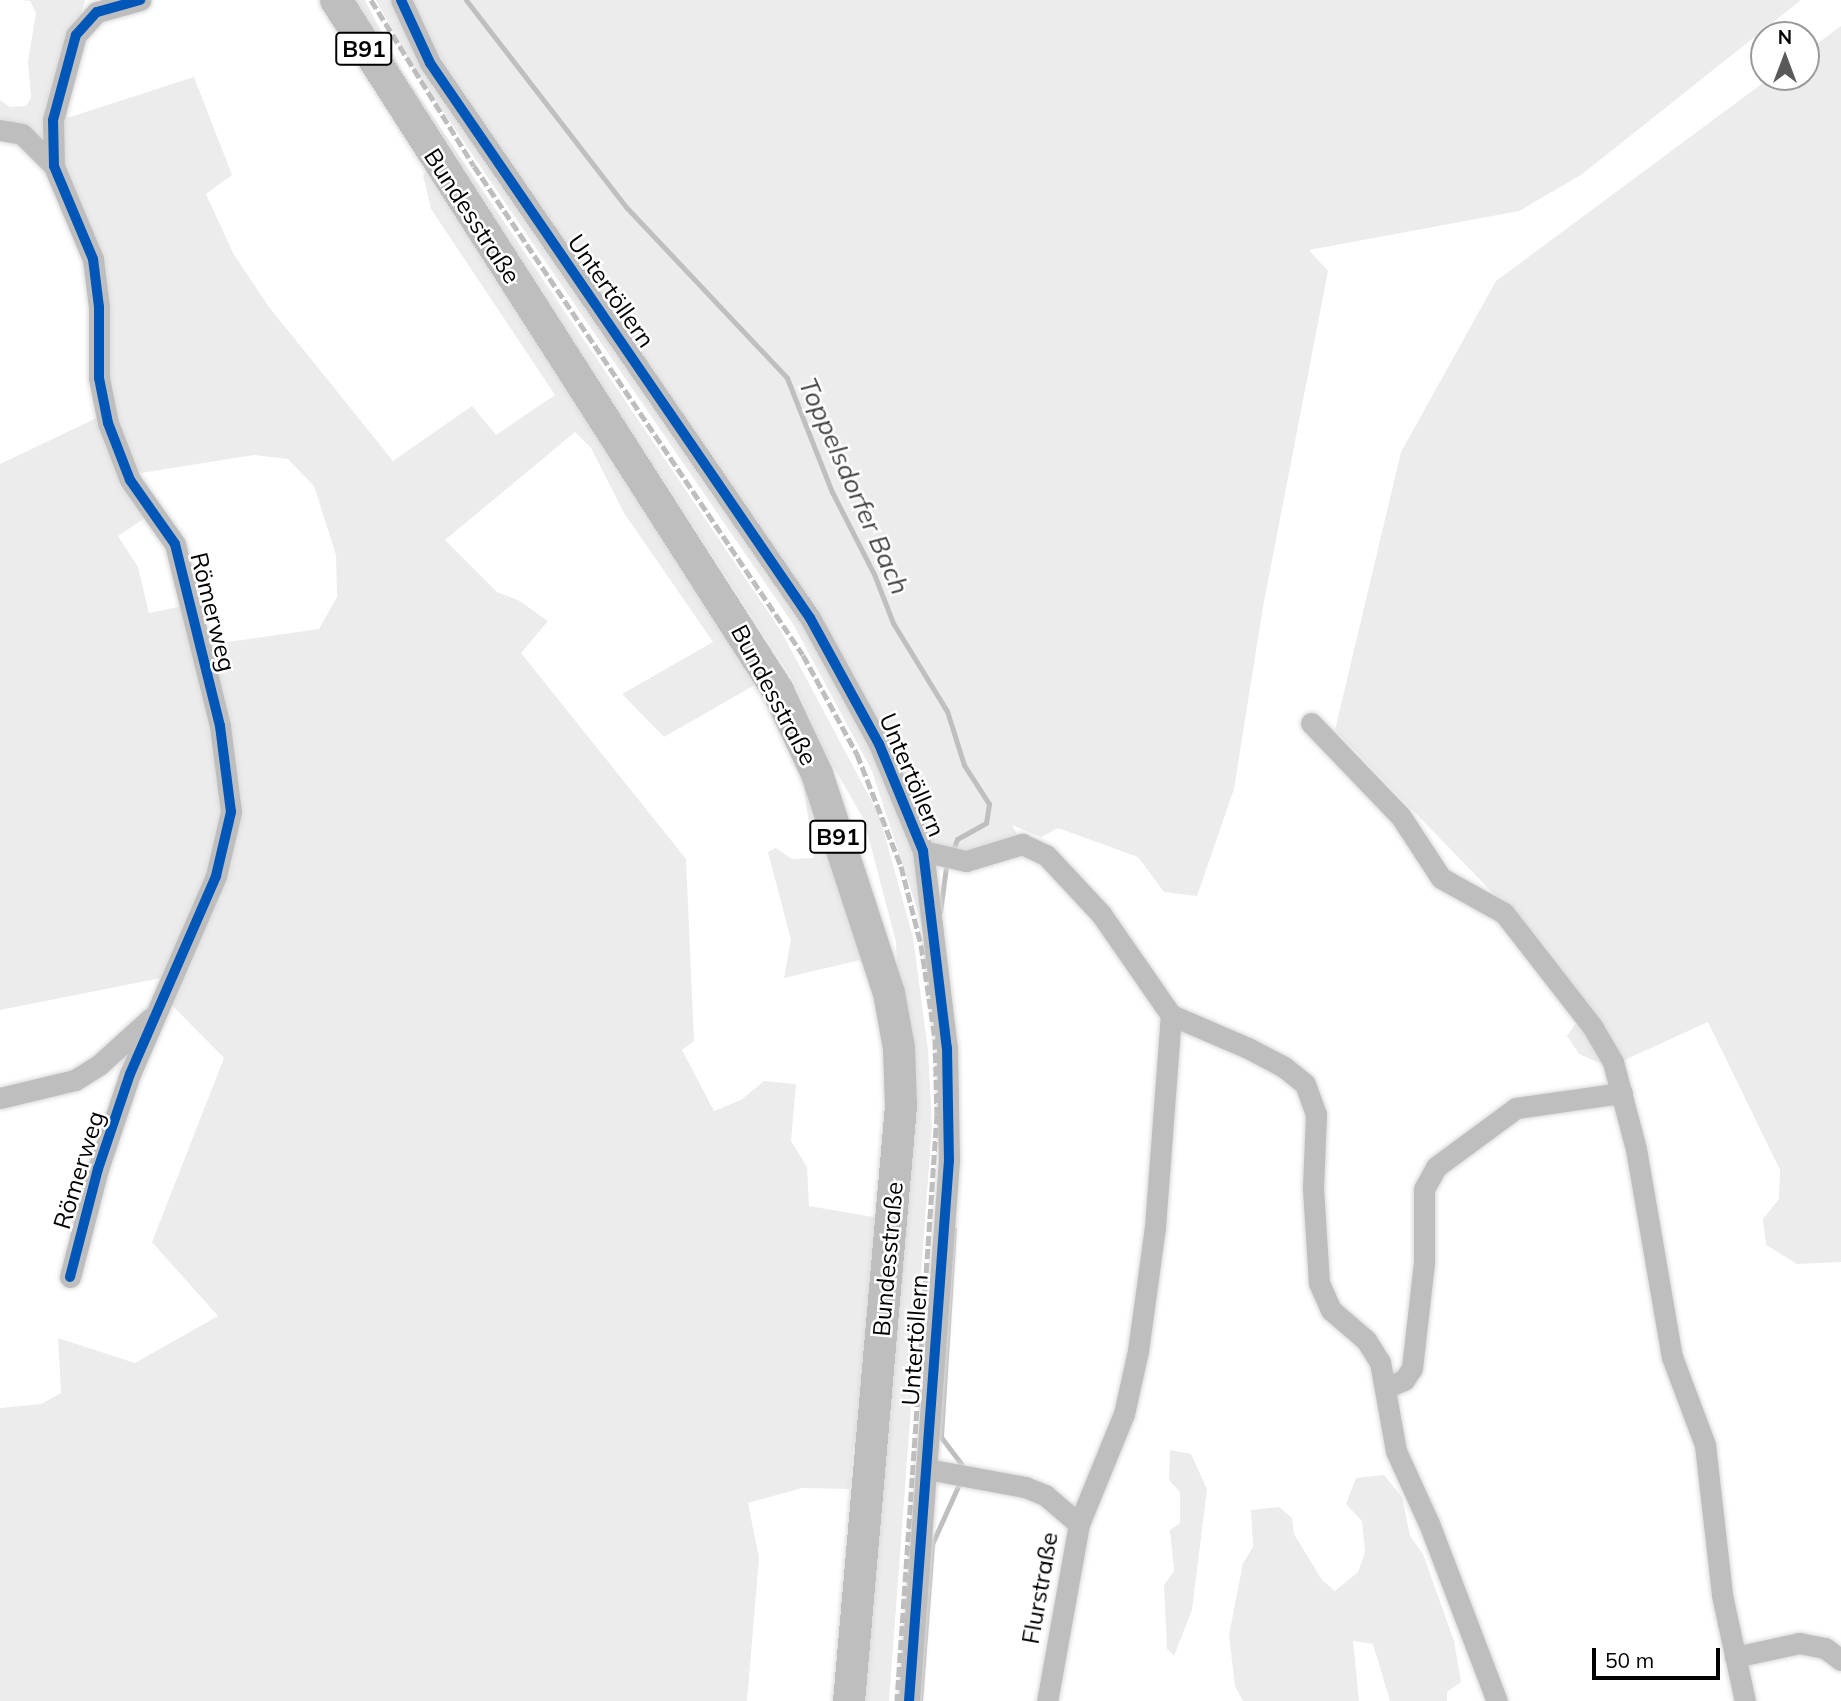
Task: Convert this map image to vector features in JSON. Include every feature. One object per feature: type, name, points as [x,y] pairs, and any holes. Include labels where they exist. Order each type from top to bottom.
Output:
[{"type":"main road","name":"Bundesstraße","points":[[336,0],[778,691],[817,774],[889,993],[899,1048],[901,1106],[849,1701]]},
{"type":"street","name":"Römerweg","points":[[70,1278],[98,1169],[156,1014],[216,876],[231,812],[229,781],[175,544],[130,480],[108,422],[99,378],[99,307],[93,259],[54,166],[53,120],[76,36],[85,21],[97,12],[141,0]]},
{"type":"street","name":"Untertöllern","points":[[401,0],[430,63],[810,618],[879,744],[923,851],[949,1098],[928,1469],[909,1701]]},
{"type":"street","points":[[0,130],[22,134],[53,120]]},
{"type":"street","points":[[22,134],[54,166]]},
{"type":"street","points":[[1311,723],[1401,817],[1441,878],[1504,914],[1592,1026],[1613,1062],[1622,1093],[1672,1357],[1705,1445],[1722,1595],[1745,1701]]},
{"type":"street","points":[[923,851],[966,861],[1022,844],[1046,855],[1101,914],[1171,1015],[1284,1067],[1310,1091],[1317,1114],[1313,1188],[1319,1283],[1339,1319],[1373,1348],[1385,1388],[1396,1451],[1430,1526],[1497,1701]]},
{"type":"street","points":[[0,1098],[75,1080],[99,1065],[156,1014]]},
{"type":"street","points":[[1079,1524],[1124,1414],[1140,1338],[1155,1227],[1171,1015]]},
{"type":"street","points":[[1385,1388],[1404,1381],[1412,1368],[1424,1262],[1424,1189],[1436,1167],[1516,1108],[1622,1093]]},
{"type":"street","name":"Flurstraße","points":[[928,1469],[1025,1487],[1052,1499],[1079,1524],[1047,1701]]},
{"type":"street","points":[[1735,1657],[1800,1643],[1825,1648],[1841,1660]]},
{"type":"shaded area","points":[[22,0],[85,0],[60,93],[67,118],[194,77],[232,175],[206,194],[233,253],[269,307],[393,461],[472,406],[496,435],[555,395],[431,209],[423,175],[437,162],[769,677],[664,737],[622,694],[713,642],[624,513],[591,448],[575,432],[445,540],[497,592],[518,600],[548,621],[521,653],[686,859],[694,1041],[682,1050],[714,1111],[741,1100],[764,1081],[796,1084],[791,1141],[807,1167],[809,1206],[891,1220],[872,1441],[853,1447],[850,1489],[802,1488],[748,1503],[759,1558],[747,1701],[0,1701],[0,1408],[41,1404],[61,1393],[58,1338],[135,1363],[218,1316],[152,1242],[224,1058],[163,996],[171,976],[0,1010],[0,464],[105,414],[99,307],[54,166],[0,130],[0,100],[10,107],[26,106],[31,98],[28,61],[36,13],[30,1]],"holes":[[[254,455],[288,459],[314,486],[336,555],[337,597],[319,629],[199,646],[188,605],[149,613],[138,567],[118,536],[154,512],[128,475]]]},
{"type":"shaded area","points":[[351,0],[365,0],[402,71],[781,631],[879,815],[913,937],[928,1050],[932,1126],[889,1701],[861,1701],[898,988],[896,942],[864,820],[824,750],[792,678]]},
{"type":"shaded area","points":[[376,0],[1801,0],[1775,21],[1750,21],[1750,41],[1581,175],[1519,211],[1309,250],[1328,271],[1263,607],[1234,789],[1197,896],[1164,892],[1138,857],[1058,828],[1041,837],[1012,825],[1022,844],[937,858],[921,921],[872,771],[793,624],[411,65]]},
{"type":"shaded area","points":[[1841,26],[1841,1262],[1797,1264],[1766,1245],[1763,1219],[1779,1199],[1780,1170],[1708,1022],[1609,1067],[1579,1054],[1567,1036],[1579,1019],[1521,922],[1335,730],[1401,452],[1496,281],[1752,91],[1820,91],[1820,42]]},
{"type":"shaded area","points":[[804,742],[877,956],[784,978],[791,940],[768,852],[776,848],[792,859],[814,858],[804,789]]},
{"type":"shaded area","points":[[1170,1450],[1191,1454],[1207,1489],[1192,1610],[1174,1656],[1167,1649],[1164,1585],[1174,1571],[1170,1530],[1180,1523],[1180,1492],[1169,1480]]},
{"type":"shaded area","points":[[1384,1475],[1402,1497],[1410,1536],[1423,1554],[1454,1641],[1461,1682],[1447,1692],[1447,1701],[1390,1701],[1373,1644],[1353,1641],[1359,1701],[1243,1701],[1235,1686],[1229,1635],[1243,1563],[1253,1547],[1251,1510],[1279,1507],[1292,1518],[1294,1534],[1322,1580],[1335,1591],[1358,1572],[1365,1552],[1362,1521],[1346,1504],[1356,1478]]},
{"type":"waterway","name":"Toppelsdorfer Bach","points":[[466,0],[627,208],[787,378],[832,492],[874,574],[893,623],[947,711],[964,765],[989,804],[986,823],[957,839],[953,850]]},
{"type":"waterway","name":"Toppelsdorfer Bach","points":[[940,912],[946,867]]},
{"type":"waterway","name":"Toppelsdorfer Bach","points":[[954,1229],[941,1437],[961,1464]]},
{"type":"waterway","name":"Toppelsdorfer Bach","points":[[920,1701],[932,1544],[960,1482]]},
{"type":"railway","points":[[371,0],[474,166],[803,655],[857,754],[901,866],[921,945],[935,1039],[937,1114],[897,1701]]},
{"type":"cycle path","points":[[70,1277],[98,1169],[130,1074],[216,876],[231,812],[220,726],[175,544],[130,480],[108,423],[99,378],[99,307],[93,259],[54,166],[53,120],[76,35],[97,12],[140,0]]},
{"type":"cycle path","points":[[401,0],[430,63],[810,618],[879,744],[923,851],[947,1048],[949,1160],[909,1701]]}]
